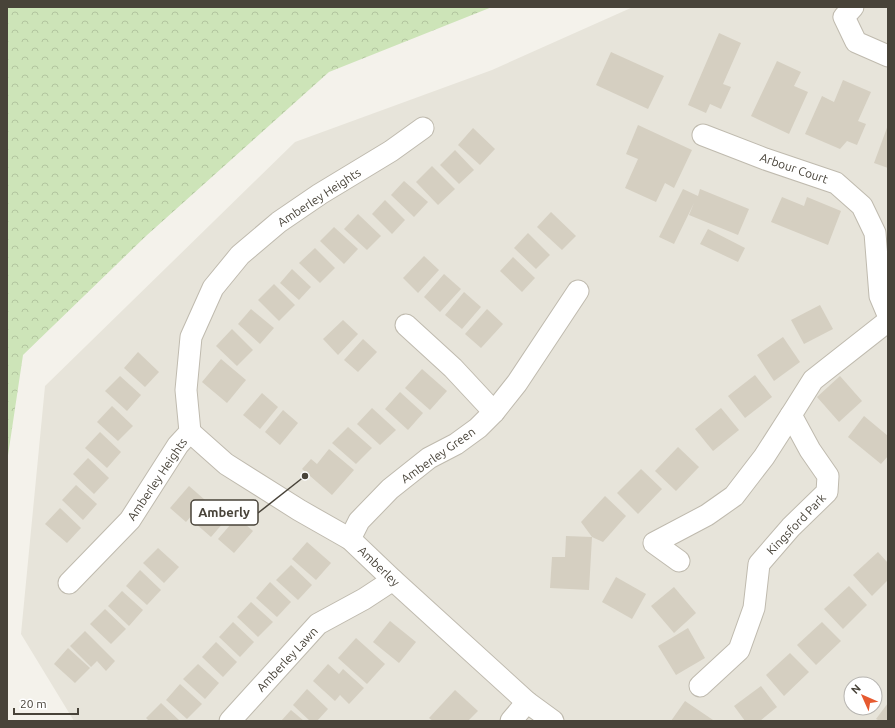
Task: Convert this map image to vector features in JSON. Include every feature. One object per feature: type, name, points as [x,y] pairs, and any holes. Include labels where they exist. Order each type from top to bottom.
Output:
[{"type":"street","points":[[849,12],[856,42],[888,56]]},
{"type":"street","name":"Amberley Heights","points":[[69,583],[130,520],[178,445],[190,432],[186,390],[191,337],[212,288],[243,253],[279,222],[320,194],[391,151],[423,128]]},
{"type":"street","name":"Arbour Court","points":[[702,135],[765,159],[836,183],[862,206],[875,233],[880,296],[888,314]]},
{"type":"street","name":"Amberley Green","points":[[350,538],[359,520],[390,489],[428,458],[456,444],[478,428],[494,412],[517,384],[578,291]]},
{"type":"street","points":[[680,561],[654,543],[707,515],[734,496],[764,457],[813,380],[888,322]]},
{"type":"street","points":[[406,325],[453,368],[494,412]]},
{"type":"street","name":"Kingsford Park","points":[[700,686],[739,650],[754,608],[759,564],[793,525],[827,492],[828,476],[810,450],[791,415]]},
{"type":"street","name":"Amberley","points":[[190,432],[226,464],[299,510],[350,538],[393,580],[527,702],[553,721]]},
{"type":"street","name":"Amberley Lawn","points":[[230,721],[318,624],[364,599],[393,580]]},
{"type":"street","points":[[511,721],[527,702]]},
{"type":"shaded area","points":[[633,7],[888,7],[888,721],[74,721],[21,634],[45,386],[295,142],[492,70]]},
{"type":"green space","points":[[7,7],[492,7],[329,72],[146,236],[23,355],[7,462]]},
{"type":"building","points":[[719,33],[741,43],[723,84],[731,87],[721,109],[710,104],[706,113],[688,105]]},
{"type":"building","points":[[611,52],[664,76],[648,109],[596,85]]},
{"type":"building","points":[[777,61],[801,72],[794,86],[808,92],[789,134],[751,116]]},
{"type":"building","points":[[843,80],[871,92],[858,121],[866,124],[857,145],[847,141],[840,149],[805,134],[822,96],[834,102]]},
{"type":"building","points":[[638,125],[692,150],[674,188],[665,183],[656,202],[625,188],[638,159],[626,154]]},
{"type":"building","points":[[888,125],[888,168],[874,163]]},
{"type":"building","points":[[473,128],[495,149],[480,165],[458,145]]},
{"type":"building","points":[[455,150],[474,170],[459,184],[440,165]]},
{"type":"building","points":[[432,166],[455,189],[438,205],[416,182]]},
{"type":"building","points":[[404,181],[428,202],[414,217],[391,195]]},
{"type":"building","points":[[683,189],[698,196],[700,189],[749,209],[738,235],[689,215],[694,203],[674,244],[659,237]]},
{"type":"building","points":[[782,197],[804,206],[807,197],[841,211],[828,245],[771,222]]},
{"type":"building","points":[[385,200],[405,220],[392,234],[372,214]]},
{"type":"building","points":[[551,212],[576,236],[562,250],[537,227]]},
{"type":"building","points":[[358,214],[381,236],[367,250],[344,229]]},
{"type":"building","points":[[334,227],[358,249],[344,264],[320,241]]},
{"type":"building","points":[[708,229],[745,248],[738,262],[700,244]]},
{"type":"building","points":[[528,233],[550,255],[536,269],[514,248]]},
{"type":"building","points":[[315,248],[335,268],[320,283],[299,263]]},
{"type":"building","points":[[424,256],[439,270],[418,293],[403,278]]},
{"type":"building","points":[[513,257],[535,278],[522,292],[500,271]]},
{"type":"building","points":[[292,269],[311,287],[299,300],[280,283]]},
{"type":"building","points":[[444,274],[461,289],[440,312],[424,297]]},
{"type":"building","points":[[274,284],[295,305],[279,321],[258,300]]},
{"type":"building","points":[[464,292],[481,307],[462,329],[445,315]]},
{"type":"building","points":[[820,305],[833,329],[804,344],[791,320]]},
{"type":"building","points":[[251,309],[274,328],[260,344],[238,324]]},
{"type":"building","points":[[487,309],[503,324],[481,348],[465,334]]},
{"type":"building","points":[[343,320],[358,334],[338,355],[323,339]]},
{"type":"building","points":[[232,329],[253,350],[237,366],[216,346]]},
{"type":"building","points":[[783,337],[800,362],[774,381],[757,355]]},
{"type":"building","points":[[363,339],[377,352],[358,372],[344,360]]},
{"type":"building","points":[[138,352],[159,372],[145,387],[124,368]]},
{"type":"building","points":[[221,359],[246,380],[227,403],[202,382]]},
{"type":"building","points":[[422,369],[447,391],[430,410],[405,388]]},
{"type":"building","points":[[755,375],[772,397],[745,418],[728,396]]},
{"type":"building","points":[[120,376],[141,395],[127,411],[105,391]]},
{"type":"building","points":[[840,376],[862,401],[839,422],[817,397]]},
{"type":"building","points":[[400,392],[423,413],[408,430],[385,409]]},
{"type":"building","points":[[262,393],[278,407],[260,429],[243,415]]},
{"type":"building","points":[[112,406],[133,426],[118,441],[97,422]]},
{"type":"building","points":[[372,408],[396,430],[380,445],[357,424]]},
{"type":"building","points":[[721,408],[739,430],[713,451],[695,429]]},
{"type":"building","points":[[283,410],[298,423],[280,445],[265,432]]},
{"type":"building","points":[[864,416],[888,436],[888,456],[881,464],[848,437]]},
{"type":"building","points":[[348,427],[372,448],[356,464],[332,443]]},
{"type":"building","points":[[100,432],[121,452],[107,468],[85,448]]},
{"type":"building","points":[[678,447],[699,467],[676,491],[655,471]]},
{"type":"building","points":[[329,449],[354,470],[332,495],[302,469],[311,459],[317,464]]},
{"type":"building","points":[[88,458],[109,478],[94,494],[73,474]]},
{"type":"building","points":[[641,469],[662,489],[638,514],[617,493]]},
{"type":"building","points":[[76,485],[97,504],[83,520],[62,500]]},
{"type":"building","points":[[189,486],[205,500],[186,522],[170,508]]},
{"type":"building","points":[[605,496],[626,516],[603,542],[592,537],[581,522]]},
{"type":"building","points":[[214,501],[230,515],[211,537],[195,523]]},
{"type":"building","points":[[60,508],[81,528],[67,543],[45,524]]},
{"type":"building","points":[[237,517],[253,531],[234,553],[218,539]]},
{"type":"building","points":[[566,536],[592,537],[589,590],[550,588],[552,557],[565,557]]},
{"type":"building","points":[[307,542],[331,563],[316,580],[292,559]]},
{"type":"building","points":[[158,548],[179,567],[164,583],[143,563]]},
{"type":"building","points":[[878,552],[888,563],[888,580],[872,596],[853,575]]},
{"type":"building","points":[[291,565],[312,585],[298,600],[276,580]]},
{"type":"building","points":[[140,570],[161,590],[147,605],[126,586]]},
{"type":"building","points":[[616,577],[646,594],[632,619],[602,602]]},
{"type":"building","points":[[270,582],[291,602],[277,617],[256,598]]},
{"type":"building","points":[[849,586],[867,605],[843,629],[824,609]]},
{"type":"building","points":[[674,587],[696,613],[674,633],[651,606]]},
{"type":"building","points":[[122,591],[143,610],[129,626],[108,606]]},
{"type":"building","points":[[251,602],[273,622],[258,637],[237,617]]},
{"type":"building","points":[[105,609],[126,629],[111,644],[90,624]]},
{"type":"building","points":[[390,621],[416,642],[399,663],[373,642]]},
{"type":"building","points":[[233,622],[254,642],[240,657],[219,637]]},
{"type":"building","points":[[822,622],[841,641],[816,665],[797,645]]},
{"type":"building","points":[[688,628],[705,658],[676,675],[658,646]]},
{"type":"building","points":[[85,631],[115,661],[106,671],[97,661],[91,667],[70,646]]},
{"type":"building","points":[[356,638],[385,664],[367,684],[338,658]]},
{"type":"building","points":[[216,642],[237,662],[223,677],[202,657]]},
{"type":"building","points":[[68,648],[90,668],[75,683],[54,664]]},
{"type":"building","points":[[790,653],[809,672],[784,696],[766,675]]},
{"type":"building","points":[[198,664],[219,683],[205,699],[183,679]]},
{"type":"building","points":[[328,664],[339,674],[343,669],[364,688],[349,704],[340,695],[335,701],[313,681]]},
{"type":"building","points":[[180,684],[202,704],[187,719],[166,700]]},
{"type":"building","points":[[761,686],[777,707],[760,721],[745,721],[734,706]]},
{"type":"building","points":[[307,689],[328,709],[317,721],[310,721],[293,705]]},
{"type":"building","points":[[455,690],[478,711],[468,721],[433,721],[429,718]]},
{"type":"building","points":[[685,701],[713,720],[671,721]]},
{"type":"building","points":[[161,703],[180,721],[149,721],[146,718]]},
{"type":"building","points":[[888,703],[888,721],[880,721],[876,719],[878,716],[883,716],[883,710]]},
{"type":"building","points":[[291,710],[304,721],[281,721]]},
{"type":"place","name":"Amberly","points":[[305,476]]}]
